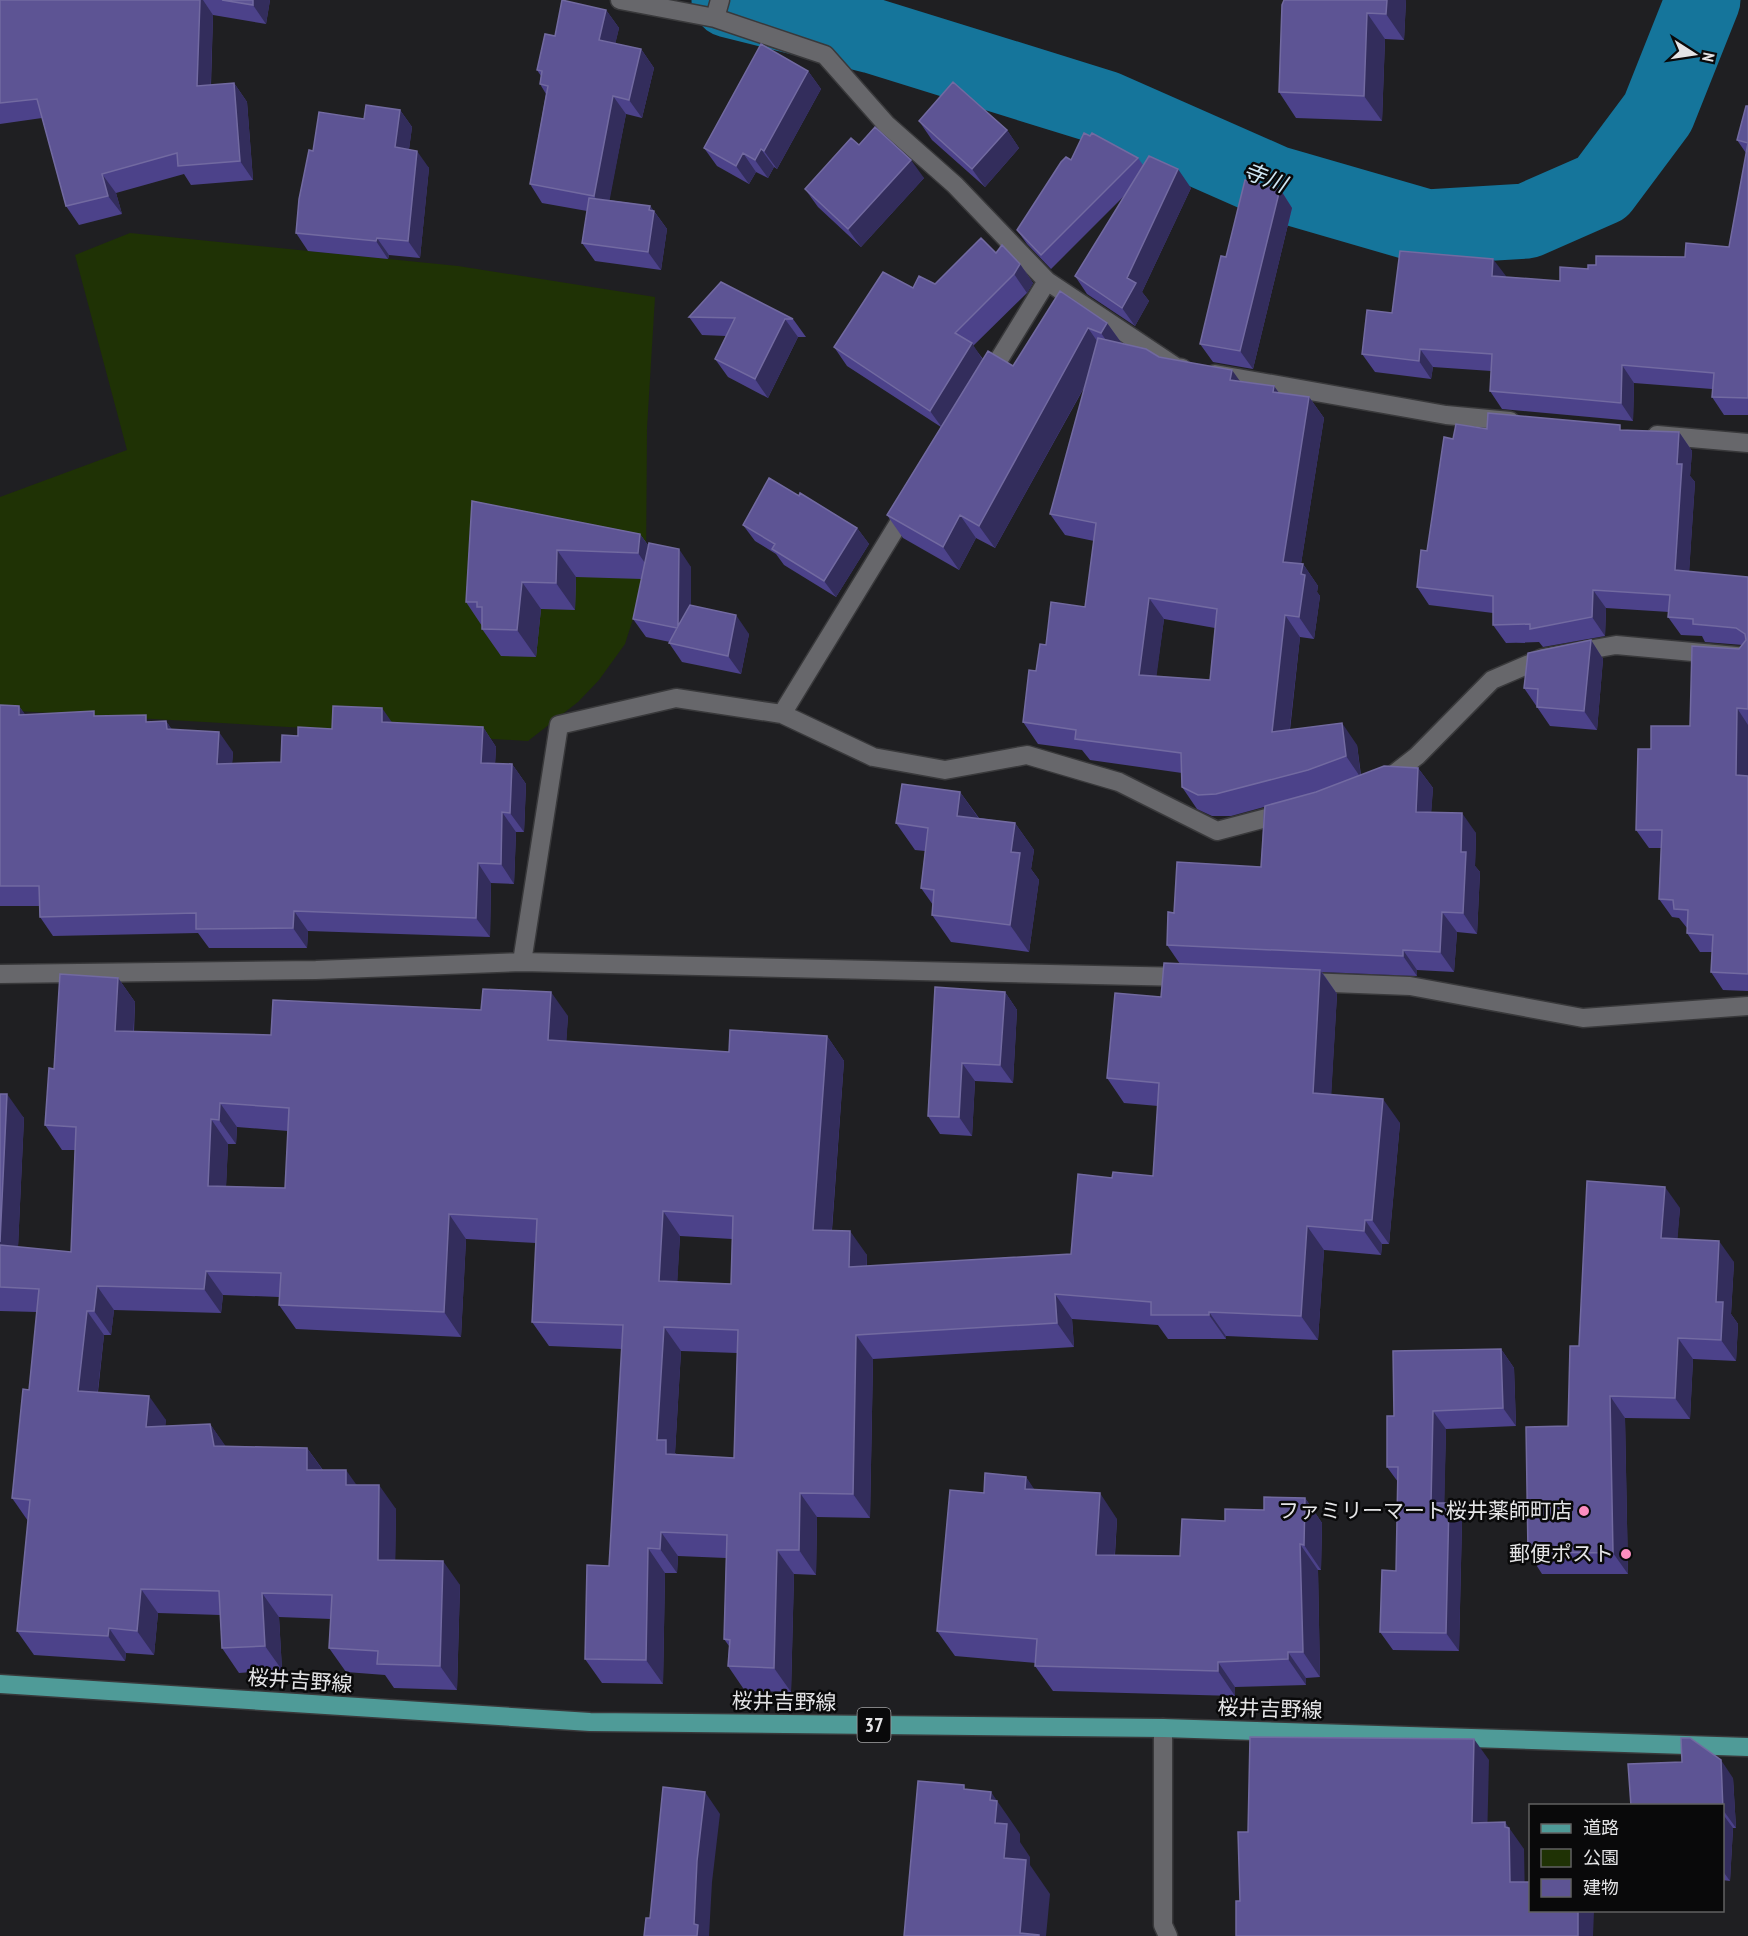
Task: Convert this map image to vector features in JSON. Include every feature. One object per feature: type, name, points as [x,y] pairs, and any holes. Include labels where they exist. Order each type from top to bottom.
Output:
[{"type":"main road","name":"桜井吉野線","points":[[0,1684],[590,1722],[1163,1728],[1748,1747]]},
{"type":"street","points":[[620,0],[717,11],[825,55],[886,123],[955,185],[1047,281],[1176,367],[1446,415],[1527,422]]},
{"type":"street","points":[[979,392],[1047,281]]},
{"type":"street","points":[[1643,433],[1748,443]]},
{"type":"street","points":[[782,714],[918,492]]},
{"type":"street","points":[[1369,787],[1390,779],[1492,680],[1543,658],[1616,645],[1748,657]]},
{"type":"street","points":[[522,962],[559,725],[676,698],[782,714],[873,757],[945,770],[1028,755],[1119,782],[1217,831],[1305,808]]},
{"type":"street","points":[[0,974],[328,970],[522,962],[1207,978]]},
{"type":"street","points":[[1290,981],[1410,986],[1583,1018],[1748,1006]]},
{"type":"street","points":[[1163,1728],[1163,1925],[1168,1936]]},
{"type":"green space","points":[[130,233],[458,266],[655,297],[647,428],[646,566],[638,603],[625,644],[599,680],[578,702],[528,741],[0,710],[0,497],[127,450],[75,255]]},
{"type":"building","points":[[0,0],[200,0],[197,86],[234,83],[240,161],[178,166],[177,153],[102,174],[108,196],[66,206],[37,99],[0,103]]},
{"type":"building","points":[[222,0],[253,0],[253,5]]},
{"type":"building","points":[[562,0],[606,10],[599,40],[641,49],[629,100],[613,96],[594,196],[530,184],[548,86],[540,84],[542,71],[537,70],[545,34],[555,36]]},
{"type":"building","points":[[1284,0],[1387,0],[1386,14],[1367,13],[1364,96],[1279,92]]},
{"type":"building","points":[[761,44],[808,71],[764,151],[761,149],[755,160],[743,153],[736,166],[704,148]]},
{"type":"building","points":[[953,82],[1007,130],[972,169],[919,121]]},
{"type":"building","points":[[366,105],[400,110],[395,147],[417,151],[408,241],[377,238],[376,241],[296,233],[299,199],[309,150],[313,151],[319,112],[364,119]]},
{"type":"building","points":[[1746,106],[1748,106],[1748,143],[1737,140]]},
{"type":"building","points":[[875,127],[911,160],[848,229],[805,189],[851,138],[859,145]]},
{"type":"building","points":[[1084,133],[1090,136],[1092,133],[1138,158],[1041,255],[1017,230],[1061,162],[1066,157],[1071,160]]},
{"type":"building","points":[[1748,143],[1748,398],[1712,397],[1714,373],[1622,365],[1621,403],[1490,391],[1492,354],[1420,349],[1419,361],[1362,354],[1367,310],[1392,313],[1400,251],[1493,259],[1492,276],[1560,281],[1560,267],[1588,269],[1588,265],[1596,265],[1596,256],[1685,257],[1686,243],[1729,247]]},
{"type":"building","points":[[1149,156],[1178,169],[1127,278],[1136,283],[1122,308],[1075,276]]},
{"type":"building","points":[[1245,180],[1280,189],[1240,351],[1200,344],[1221,256],[1226,257]]},
{"type":"building","points":[[589,198],[650,206],[649,210],[654,211],[648,252],[582,243]]},
{"type":"building","points":[[981,238],[996,253],[1002,245],[1020,264],[1014,274],[955,333],[972,343],[930,411],[834,347],[883,272],[913,288],[919,276],[935,284]]},
{"type":"building","points":[[721,282],[793,319],[785,319],[755,379],[715,359],[735,318],[689,317]]},
{"type":"building","points":[[1060,291],[1107,323],[1101,333],[1088,328],[979,526],[960,515],[943,547],[887,515],[988,351],[1013,366]]},
{"type":"building","points":[[1098,338],[1146,349],[1159,357],[1232,370],[1230,380],[1274,386],[1273,392],[1309,397],[1283,562],[1303,564],[1301,574],[1305,575],[1299,617],[1285,615],[1272,732],[1342,723],[1346,756],[1308,770],[1216,794],[1198,795],[1182,787],[1181,753],[1075,739],[1076,730],[1023,722],[1029,670],[1036,671],[1040,644],[1046,645],[1051,602],[1085,607],[1096,523],[1050,514]],"holes":[[[1149,598],[1217,609],[1210,680],[1139,675]]]},
{"type":"building","points":[[1488,413],[1620,425],[1620,430],[1679,432],[1677,464],[1682,464],[1675,570],[1748,577],[1748,709],[1737,708],[1736,775],[1748,776],[1748,974],[1711,972],[1713,935],[1687,933],[1688,910],[1674,909],[1673,900],[1659,899],[1662,830],[1636,830],[1638,749],[1651,749],[1651,726],[1690,726],[1692,646],[1739,649],[1746,640],[1745,634],[1736,628],[1693,624],[1693,619],[1668,617],[1670,595],[1593,590],[1592,617],[1530,629],[1530,624],[1493,625],[1493,596],[1417,587],[1421,550],[1427,551],[1444,437],[1453,439],[1456,424],[1487,429]]},
{"type":"building","points":[[769,478],[799,496],[800,493],[857,528],[824,581],[772,549],[775,544],[743,525]]},
{"type":"building","points":[[472,501],[640,534],[638,553],[557,550],[556,583],[522,582],[517,630],[482,629],[482,607],[477,607],[477,602],[466,602]]},
{"type":"building","points":[[649,543],[679,549],[678,626],[690,605],[736,615],[728,656],[669,643],[677,628],[633,619]]},
{"type":"building","points":[[1591,640],[1584,711],[1537,707],[1538,689],[1524,688],[1528,653]]},
{"type":"building","points":[[0,705],[19,706],[19,715],[94,711],[94,716],[146,715],[146,722],[166,721],[167,729],[219,732],[217,764],[281,762],[282,735],[298,736],[298,727],[332,729],[333,706],[382,708],[382,722],[483,727],[481,763],[512,764],[510,813],[502,812],[501,864],[478,863],[476,918],[294,911],[293,928],[196,929],[196,913],[40,917],[39,886],[0,886]]},
{"type":"building","points":[[1384,766],[1418,768],[1416,812],[1462,813],[1461,852],[1466,852],[1463,913],[1442,912],[1440,952],[1403,950],[1403,956],[1167,945],[1168,912],[1174,913],[1177,862],[1261,867],[1265,806],[1316,792]]},
{"type":"building","points":[[902,784],[960,792],[957,816],[1015,823],[1011,852],[1020,853],[1010,925],[932,915],[934,890],[921,888],[928,828],[896,823]]},
{"type":"building","points":[[1164,963],[1320,970],[1313,1093],[1383,1099],[1372,1220],[1365,1220],[1364,1231],[1307,1226],[1301,1316],[1209,1312],[1209,1315],[1151,1315],[1151,1302],[1055,1294],[1057,1323],[856,1335],[853,1494],[800,1493],[799,1550],[777,1550],[774,1668],[728,1666],[730,1640],[724,1639],[727,1535],[661,1532],[660,1549],[648,1548],[646,1660],[585,1659],[587,1565],[609,1566],[623,1325],[532,1322],[537,1219],[449,1214],[444,1312],[279,1305],[281,1273],[206,1271],[204,1289],[97,1286],[94,1311],[87,1311],[78,1391],[149,1396],[146,1427],[210,1424],[214,1446],[307,1448],[307,1470],[346,1470],[346,1485],[379,1485],[378,1560],[443,1561],[440,1666],[377,1664],[378,1651],[329,1648],[332,1595],[262,1593],[265,1646],[222,1648],[219,1591],[141,1589],[137,1631],[109,1628],[108,1636],[17,1631],[30,1500],[12,1498],[23,1389],[29,1390],[39,1289],[0,1287],[0,1245],[71,1252],[76,1127],[45,1125],[49,1068],[54,1069],[60,974],[118,978],[115,1031],[271,1035],[273,1000],[481,1010],[483,989],[551,992],[548,1040],[729,1052],[730,1030],[827,1036],[813,1230],[850,1231],[849,1267],[1071,1254],[1078,1174],[1112,1178],[1113,1172],[1153,1176],[1159,1083],[1107,1078],[1115,993],[1161,997]],"holes":[[[220,1103],[289,1108],[285,1188],[208,1186],[211,1119],[219,1120]],[[663,1211],[733,1216],[731,1284],[659,1281]],[[664,1327],[738,1330],[734,1458],[666,1454],[666,1440],[657,1440]]]},
{"type":"building","points":[[935,987],[1005,992],[1000,1065],[962,1063],[959,1117],[928,1116]]},
{"type":"building","points":[[0,1094],[7,1094],[0,1242]]},
{"type":"building","points":[[1587,1181],[1665,1187],[1661,1238],[1719,1241],[1716,1302],[1723,1302],[1721,1340],[1678,1338],[1675,1398],[1610,1396],[1613,1553],[1528,1552],[1526,1427],[1568,1426],[1570,1346],[1579,1346]]},
{"type":"building","points":[[1501,1349],[1503,1408],[1433,1411],[1431,1503],[1449,1503],[1446,1633],[1380,1632],[1382,1570],[1396,1571],[1398,1467],[1387,1467],[1387,1416],[1394,1416],[1393,1351]]},
{"type":"building","points":[[985,1473],[1026,1477],[1025,1489],[1100,1493],[1096,1555],[1180,1556],[1182,1519],[1225,1521],[1225,1509],[1264,1510],[1264,1497],[1305,1498],[1304,1545],[1300,1544],[1303,1652],[1288,1652],[1288,1659],[1218,1662],[1218,1671],[1035,1666],[1037,1639],[937,1631],[950,1490],[984,1493]]},
{"type":"building","points":[[1250,1737],[1474,1739],[1472,1823],[1505,1822],[1505,1827],[1509,1828],[1510,1882],[1529,1882],[1529,1912],[1578,1912],[1578,1936],[1236,1936],[1236,1901],[1240,1901],[1238,1832],[1248,1832]]},
{"type":"building","points":[[1681,1738],[1690,1738],[1721,1760],[1723,1804],[1631,1804],[1628,1764],[1682,1762]]},
{"type":"building","points":[[918,1781],[964,1785],[964,1789],[991,1792],[990,1800],[997,1801],[995,1823],[1007,1824],[1004,1858],[1026,1860],[1020,1933],[1039,1936],[904,1936]]},
{"type":"building","points":[[663,1787],[705,1792],[697,1861],[694,1924],[698,1925],[697,1936],[644,1936],[646,1918],[650,1918]]},
{"type":"waterway","name":"寺川","points":[[729,0],[873,36],[1105,108],[1275,183],[1427,227],[1527,221],[1602,188],[1658,113],[1703,0]]},
{"type":"place","name":"ファミリーマート桜井薬師町店","points":[[1584,1511]]},
{"type":"place","name":"郵便ポスト","points":[[1626,1554]]}]
